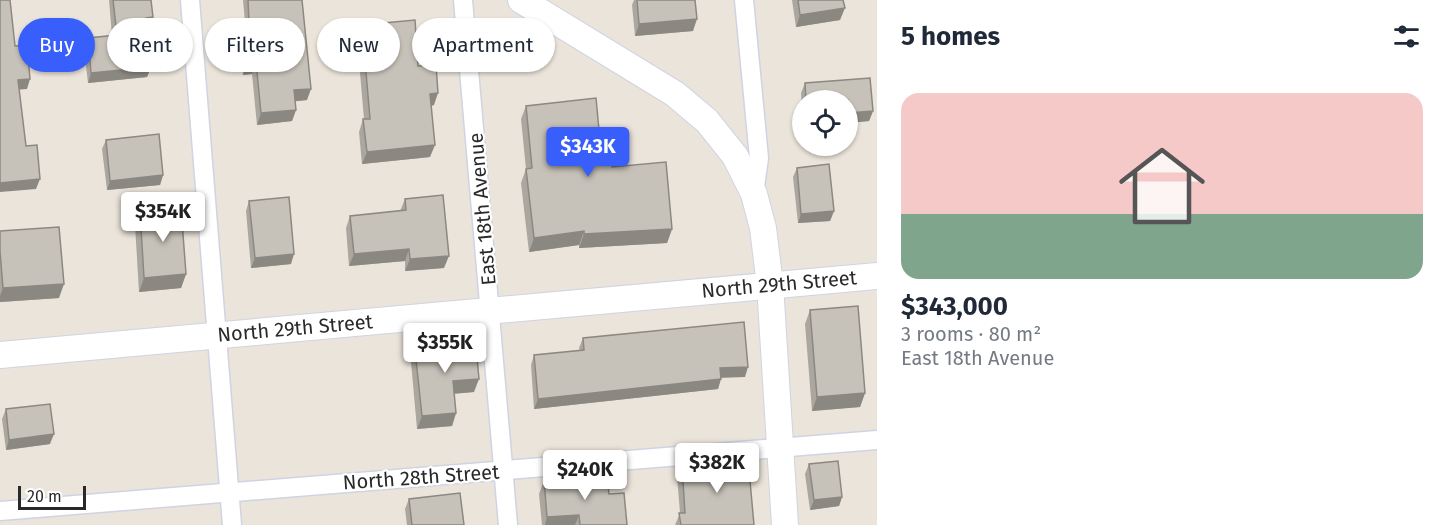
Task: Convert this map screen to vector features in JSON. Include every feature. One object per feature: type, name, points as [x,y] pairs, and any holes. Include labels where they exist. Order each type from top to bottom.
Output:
[{"type":"street","points":[[190,0],[232,525]]},
{"type":"street","name":"East 18th Avenue","points":[[463,0],[508,525]]},
{"type":"street","points":[[521,0],[675,94],[707,121],[735,156],[754,194],[763,228],[770,285],[785,525]]},
{"type":"street","points":[[744,0],[759,158],[754,194]]},
{"type":"street","name":"North 29th Street","points":[[0,354],[877,276]]},
{"type":"street","name":"North 28th Street","points":[[0,511],[877,440]]},
{"type":"building","points":[[0,0],[10,0],[15,46],[18,46],[18,72],[29,72],[30,79],[18,80],[26,146],[37,145],[40,179],[0,183]]},
{"type":"building","points":[[113,0],[151,0],[153,17],[115,18]]},
{"type":"building","points":[[248,0],[302,0],[304,18],[249,18]]},
{"type":"building","points":[[637,0],[695,0],[697,19],[639,24]]},
{"type":"building","points":[[798,0],[843,0],[845,8],[800,15]]},
{"type":"building","points":[[412,20],[412,72],[436,72],[438,93],[430,94],[435,145],[367,152],[363,119],[370,119],[366,72],[400,72],[400,21]]},
{"type":"building","points":[[305,30],[311,89],[294,90],[296,110],[261,113],[257,72],[305,72]]},
{"type":"building","points":[[107,36],[107,71],[91,73],[95,72],[95,37]]},
{"type":"building","points":[[870,78],[873,111],[858,112],[858,90],[805,90],[805,83]]},
{"type":"building","points":[[596,98],[602,162],[611,161],[612,167],[666,162],[672,229],[584,234],[584,231],[534,238],[526,169],[532,168],[526,106]]},
{"type":"building","points":[[159,134],[163,175],[110,181],[106,140]]},
{"type":"building","points":[[829,164],[834,211],[801,214],[797,168]]},
{"type":"building","points":[[443,195],[449,256],[410,259],[409,249],[354,254],[350,216],[406,210],[405,199]]},
{"type":"building","points":[[289,197],[294,254],[255,258],[249,201]]},
{"type":"building","points":[[181,208],[186,274],[144,278],[140,211]]},
{"type":"building","points":[[59,227],[64,284],[3,288],[0,231]]},
{"type":"building","points":[[858,306],[865,393],[817,397],[810,310]]},
{"type":"building","points":[[744,322],[748,367],[720,368],[721,379],[538,399],[534,355],[584,350],[583,338]]},
{"type":"building","points":[[475,336],[479,379],[453,381],[456,413],[422,416],[415,350],[456,346],[455,337]]},
{"type":"building","points":[[50,404],[54,434],[9,440],[6,409]]},
{"type":"building","points":[[748,459],[754,525],[681,525],[679,513],[685,513],[682,465]]},
{"type":"building","points":[[838,461],[842,497],[814,500],[809,464]]},
{"type":"building","points":[[607,476],[609,494],[624,493],[627,525],[580,525],[579,515],[547,517],[544,480]]},
{"type":"building","points":[[460,493],[464,525],[412,525],[409,499]]}]
